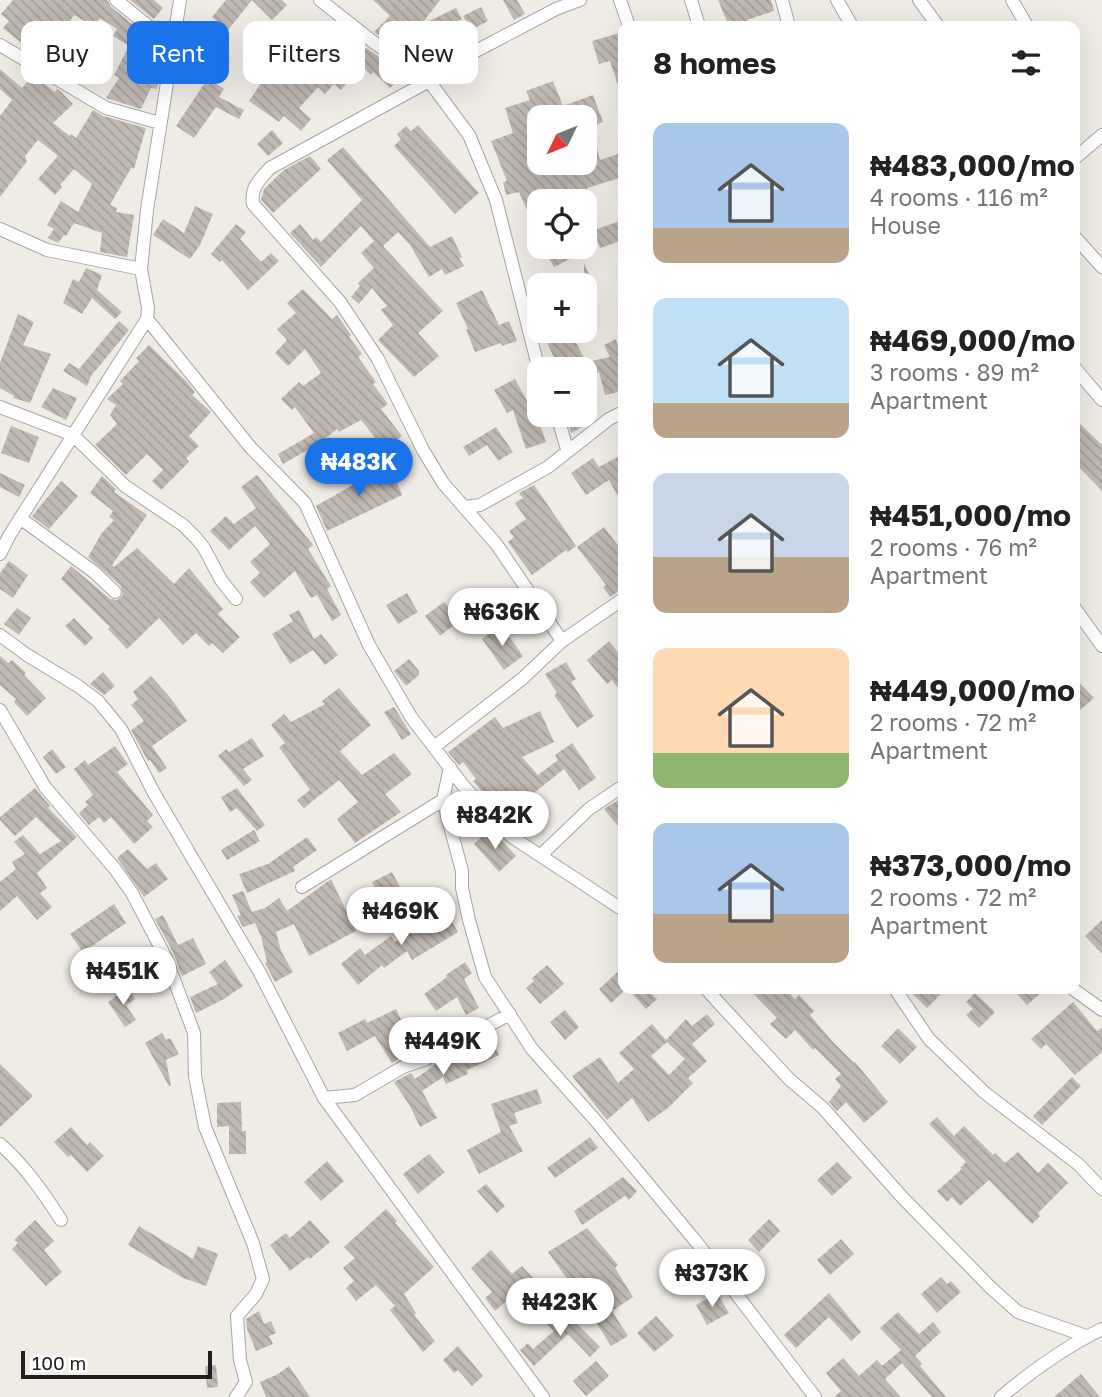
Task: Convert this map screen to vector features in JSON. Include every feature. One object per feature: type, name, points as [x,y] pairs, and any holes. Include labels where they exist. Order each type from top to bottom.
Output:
[{"type":"street","points":[[116,0],[142,21]]},
{"type":"street","points":[[177,21],[180,0]]},
{"type":"street","points":[[320,0],[379,46]]},
{"type":"street","points":[[478,50],[577,0]]},
{"type":"street","points":[[620,0],[627,21]]},
{"type":"street","points":[[691,0],[697,21]]},
{"type":"street","points":[[782,0],[788,21]]},
{"type":"street","points":[[837,0],[849,21]]},
{"type":"street","points":[[919,0],[934,21]]},
{"type":"street","points":[[1012,0],[1024,21]]},
{"type":"street","points":[[0,45],[106,108],[160,123]]},
{"type":"street","points":[[0,554],[20,518],[147,319],[148,308],[141,269],[147,210],[166,84]]},
{"type":"street","points":[[424,84],[270,168],[255,186],[251,195],[253,204],[340,302],[379,359],[422,450],[443,483],[504,555],[562,641]]},
{"type":"street","points":[[431,84],[469,135],[496,200],[536,357]]},
{"type":"street","points":[[1080,154],[1102,135]]},
{"type":"street","points":[[0,229],[47,250],[141,269]]},
{"type":"street","points":[[1080,243],[1102,267]]},
{"type":"street","points":[[147,319],[251,448],[305,503],[369,645],[411,717],[450,767],[492,819],[512,837],[618,907]]},
{"type":"street","points":[[1080,375],[1102,400]]},
{"type":"street","points":[[0,407],[73,435],[125,486],[183,525],[196,538],[221,580],[236,599]]},
{"type":"street","points":[[465,507],[480,505],[548,467],[567,449],[618,414]]},
{"type":"street","points":[[561,427],[567,449]]},
{"type":"street","points":[[479,524],[480,505]]},
{"type":"street","points":[[20,518],[94,572],[115,592]]},
{"type":"street","points":[[434,747],[522,679],[562,641],[618,602]]},
{"type":"street","points":[[1080,615],[1102,646]]},
{"type":"street","points":[[0,635],[98,701],[121,729],[154,793],[260,973],[324,1098],[543,1397]]},
{"type":"street","points":[[0,710],[46,787],[132,893],[166,958],[192,1025],[195,1076],[205,1127],[253,1243],[263,1279],[256,1294],[237,1317],[240,1360],[246,1382],[236,1397]]},
{"type":"street","points":[[450,767],[443,800],[446,820],[462,871],[462,888],[485,977],[554,1076],[596,1121],[737,1293],[815,1397]]},
{"type":"street","points":[[541,855],[589,809],[618,789]]},
{"type":"street","points":[[302,887],[443,800]]},
{"type":"street","points":[[711,994],[789,1079],[823,1108],[902,1197],[991,1288],[1018,1312],[1086,1336]]},
{"type":"street","points":[[898,994],[929,1039],[985,1093],[1078,1164],[1102,1189]]},
{"type":"street","points":[[1080,994],[1102,1010]]},
{"type":"street","points":[[324,1098],[355,1095],[403,1067],[426,1059],[510,1014]]},
{"type":"street","points":[[0,1144],[42,1191],[61,1220]]},
{"type":"street","points":[[1001,1397],[1032,1371],[1086,1336],[1102,1329]]},
{"type":"building","points":[[13,0],[107,0],[111,7],[128,21],[127,45],[113,36],[117,29],[113,26],[113,21],[100,18],[98,21],[84,21],[74,15],[70,21],[21,21],[21,42],[3,28],[9,21],[1,14]]},
{"type":"building","points":[[130,0],[154,0],[163,8],[154,19]]},
{"type":"building","points":[[226,0],[252,0],[229,29],[229,21],[217,21],[212,17]]},
{"type":"building","points":[[252,0],[282,0],[287,5],[272,20]]},
{"type":"building","points":[[373,0],[440,0],[424,21],[385,21],[390,16]]},
{"type":"building","points":[[503,0],[517,0],[525,14],[514,20]]},
{"type":"building","points":[[718,0],[771,0],[774,11],[747,21],[727,21]]},
{"type":"building","points":[[481,7],[488,21],[478,26],[478,21],[466,21],[463,16]]},
{"type":"building","points":[[456,8],[462,19],[458,21],[429,21]]},
{"type":"building","points":[[618,33],[618,85],[610,61],[599,64],[592,41]]},
{"type":"building","points":[[366,48],[379,57],[379,78],[373,72],[371,75],[365,69]]},
{"type":"building","points":[[127,50],[127,84],[158,84],[157,89],[151,88],[141,109],[106,98],[119,78],[114,75]]},
{"type":"building","points":[[0,69],[22,88],[25,84],[45,84],[55,92],[57,89],[73,104],[53,123],[76,138],[93,110],[103,116],[146,128],[134,169],[131,168],[110,205],[117,208],[116,212],[134,215],[127,257],[100,252],[102,233],[74,223],[58,243],[48,238],[54,229],[47,225],[61,201],[78,212],[92,184],[74,169],[55,195],[38,179],[58,156],[38,140],[25,156],[27,161],[0,197],[0,116],[12,100],[0,89]]},
{"type":"building","points":[[553,81],[563,105],[527,105],[527,175],[597,175],[597,148],[600,160],[618,154],[618,179],[587,189],[527,189],[527,210],[519,192],[506,195],[503,182],[507,181],[491,141],[513,133],[505,108],[530,100],[526,91]]},
{"type":"building","points":[[204,84],[217,84],[224,89],[219,97],[244,110],[239,119],[216,107],[194,138],[176,126]]},
{"type":"building","points":[[260,84],[334,84],[325,94],[318,87],[299,108],[311,119],[301,131],[284,116],[279,122],[249,101]]},
{"type":"building","points":[[334,84],[346,84],[341,90]]},
{"type":"building","points":[[593,95],[597,105],[566,105]]},
{"type":"building","points":[[597,106],[603,122],[597,124]]},
{"type":"building","points":[[418,125],[479,193],[455,214],[394,146],[401,139],[397,134],[406,126],[411,131]]},
{"type":"building","points":[[272,130],[283,143],[268,156],[257,144]]},
{"type":"building","points":[[343,147],[430,247],[452,236],[462,257],[459,258],[464,266],[445,275],[442,269],[429,277],[410,245],[398,232],[383,246],[443,311],[418,333],[439,356],[414,377],[378,340],[393,325],[381,310],[387,306],[372,288],[359,304],[351,297],[360,286],[358,283],[374,268],[361,253],[374,241],[361,226],[321,267],[290,233],[300,224],[313,240],[316,237],[321,242],[362,200],[327,160]]},
{"type":"building","points":[[310,156],[321,169],[273,213],[261,200],[264,189],[284,170]]},
{"type":"building","points":[[195,206],[213,214],[200,245],[190,259],[153,235],[163,219],[184,233]]},
{"type":"building","points":[[618,222],[618,242],[600,248],[597,229]]},
{"type":"building","points":[[236,224],[246,232],[240,239],[261,262],[271,253],[279,261],[248,290],[222,260],[220,262],[211,254]]},
{"type":"building","points":[[549,259],[570,259],[554,267]]},
{"type":"building","points":[[86,268],[102,275],[97,290],[122,312],[115,319],[92,298],[82,314],[63,303],[73,279],[79,282]]},
{"type":"building","points":[[303,289],[332,319],[337,315],[362,354],[358,357],[388,404],[381,409],[402,436],[392,444],[388,439],[381,445],[361,420],[339,432],[337,429],[318,444],[283,464],[278,454],[314,433],[295,407],[292,410],[281,399],[299,382],[303,386],[321,373],[305,349],[288,366],[275,353],[287,340],[277,329],[296,313],[287,303]]},
{"type":"building","points":[[482,290],[499,325],[509,321],[517,341],[502,346],[501,343],[475,352],[456,303]]},
{"type":"building","points":[[18,314],[34,322],[23,345],[51,354],[30,403],[13,398],[14,396],[0,388],[0,363]]},
{"type":"building","points":[[119,321],[129,330],[91,376],[87,386],[63,371],[69,363],[79,369]]},
{"type":"building","points":[[616,339],[618,392],[605,395],[599,372],[597,373],[597,360],[610,357],[604,345]]},
{"type":"building","points":[[547,343],[576,343],[583,357],[554,357]]},
{"type":"building","points":[[149,345],[186,381],[195,392],[192,395],[211,412],[189,436],[199,446],[186,458],[189,462],[161,490],[152,481],[163,470],[147,454],[126,475],[95,445],[117,424],[110,415],[116,405],[107,399],[123,384],[120,381],[139,361],[136,358]]},
{"type":"building","points":[[515,379],[527,401],[527,427],[541,427],[546,442],[526,449],[513,410],[507,413],[494,390]]},
{"type":"building","points":[[53,388],[77,398],[66,420],[41,407]]},
{"type":"building","points":[[1080,424],[1102,445],[1102,491],[1080,468]]},
{"type":"building","points":[[11,426],[39,437],[29,463],[1,453]]},
{"type":"building","points":[[496,427],[513,452],[498,461],[487,445],[469,456],[463,447]]},
{"type":"building","points":[[569,427],[582,427],[571,433]]},
{"type":"building","points":[[618,457],[618,496],[609,480],[586,495],[571,473],[593,458],[599,467]]},
{"type":"building","points":[[371,459],[380,482],[394,476],[402,495],[327,531],[316,506],[365,478],[359,463]]},
{"type":"building","points":[[0,473],[25,485],[19,497],[0,487]]},
{"type":"building","points":[[257,475],[313,545],[308,549],[331,586],[327,589],[341,615],[332,621],[317,595],[311,598],[295,571],[264,598],[250,582],[260,573],[250,562],[270,544],[255,526],[229,550],[210,531],[226,516],[234,524],[256,508],[241,487]]},
{"type":"building","points":[[102,476],[116,489],[114,492],[147,515],[112,565],[114,567],[137,548],[174,584],[189,568],[223,609],[218,614],[240,637],[223,653],[212,643],[209,646],[196,633],[183,645],[159,618],[127,649],[108,629],[110,627],[61,579],[71,566],[110,599],[117,600],[123,595],[121,586],[88,557],[101,534],[114,520],[109,517],[113,511],[90,493]]},
{"type":"building","points":[[61,481],[78,496],[49,529],[32,516]]},
{"type":"building","points":[[534,485],[576,546],[568,552],[566,550],[532,575],[508,542],[514,537],[509,531],[526,519],[515,503],[523,498],[519,493]]},
{"type":"building","points":[[604,527],[618,545],[618,591],[610,597],[603,587],[606,585],[577,547]]},
{"type":"building","points":[[9,561],[28,575],[13,598],[0,589],[0,573]]},
{"type":"building","points":[[407,593],[418,612],[398,624],[386,605]]},
{"type":"building","points":[[444,602],[459,621],[440,636],[425,616]]},
{"type":"building","points":[[17,608],[31,618],[19,635],[4,624]]},
{"type":"building","points":[[299,610],[314,639],[321,634],[338,655],[325,665],[313,650],[290,664],[272,634],[293,621],[289,615]]},
{"type":"building","points":[[74,618],[93,638],[85,646],[65,626]]},
{"type":"building","points":[[501,625],[523,656],[504,670],[482,639]]},
{"type":"building","points":[[609,641],[618,653],[618,688],[612,680],[607,684],[587,660]]},
{"type":"building","points":[[0,656],[8,663],[12,660],[46,698],[27,716],[14,702],[16,699],[0,685]]},
{"type":"building","points":[[409,659],[419,671],[419,675],[406,686],[394,671]]},
{"type":"building","points":[[566,662],[576,679],[571,682],[594,716],[577,728],[554,695],[557,693],[545,674]]},
{"type":"building","points":[[103,672],[115,686],[104,695],[90,684]]},
{"type":"building","points":[[151,676],[187,721],[152,746],[167,768],[159,773],[150,760],[148,761],[131,730],[144,721],[131,705],[138,699],[133,692]]},
{"type":"building","points":[[1080,683],[1094,698],[1080,710]]},
{"type":"building","points":[[339,688],[371,725],[340,751],[362,775],[394,753],[412,774],[385,794],[401,812],[355,843],[337,819],[358,802],[339,780],[304,808],[297,800],[310,790],[279,747],[285,743],[271,725],[284,714],[291,722],[325,704],[322,701]]},
{"type":"building","points":[[394,707],[411,734],[402,740],[384,712]]},
{"type":"building","points":[[540,711],[554,742],[522,757],[538,775],[558,760],[555,755],[572,743],[596,778],[579,790],[564,769],[515,808],[510,802],[503,808],[491,794],[487,797],[473,781],[476,779],[463,762],[459,765],[448,752],[495,717],[503,728]]},
{"type":"building","points":[[252,738],[264,756],[243,769],[252,780],[244,786],[218,756],[226,749],[229,752]]},
{"type":"building","points":[[115,746],[128,764],[117,772],[153,815],[147,821],[153,827],[134,844],[111,817],[104,823],[99,817],[89,825],[79,813],[88,805],[85,802],[93,795],[74,769],[85,760],[88,765]]},
{"type":"building","points":[[52,749],[66,767],[56,774],[43,757]]},
{"type":"building","points":[[35,788],[50,806],[48,808],[77,837],[37,873],[47,888],[40,893],[52,907],[37,920],[17,896],[0,911],[0,882],[16,869],[12,862],[25,854],[14,842],[23,835],[40,854],[61,841],[36,817],[15,836],[0,820],[0,817]]},
{"type":"building","points":[[237,788],[265,825],[257,831],[237,808],[230,812],[221,797]]},
{"type":"building","points":[[457,794],[474,811],[465,820],[455,810],[452,800]]},
{"type":"building","points":[[618,800],[618,826],[604,809]]},
{"type":"building","points":[[254,830],[260,841],[227,860],[221,850]]},
{"type":"building","points":[[486,833],[491,838],[496,834],[516,856],[499,872],[474,844]]},
{"type":"building","points":[[307,837],[317,850],[293,867],[295,871],[247,893],[239,874],[268,864]]},
{"type":"building","points":[[128,849],[147,869],[156,863],[168,879],[144,897],[117,858]]},
{"type":"building","points":[[392,872],[405,896],[384,906],[372,882]]},
{"type":"building","points":[[331,879],[356,931],[309,956],[294,924],[276,932],[281,951],[293,972],[275,982],[265,963],[267,962],[261,936],[255,923],[243,927],[232,895],[243,891],[252,912],[265,908],[279,898],[287,911]]},
{"type":"building","points":[[114,904],[126,923],[83,952],[70,934]]},
{"type":"building","points":[[445,910],[458,932],[412,960],[407,951],[384,968],[382,965],[358,985],[341,964],[360,948],[365,955],[391,936],[395,942]]},
{"type":"building","points":[[163,915],[178,945],[193,938],[206,964],[182,976],[174,954],[155,919]]},
{"type":"building","points":[[1102,920],[1102,954],[1085,936]]},
{"type":"building","points":[[225,960],[243,986],[196,1013],[190,997],[218,984],[209,972]]},
{"type":"building","points":[[465,962],[472,973],[464,979],[479,1008],[466,1015],[457,997],[436,1011],[424,994]]},
{"type":"building","points":[[547,965],[564,984],[540,1004],[526,988],[534,981],[532,978]]},
{"type":"building","points":[[618,972],[618,994],[621,994],[611,1003],[599,989]]},
{"type":"building","points":[[128,988],[135,999],[126,1005],[136,1020],[125,1027],[108,1002]]},
{"type":"building","points":[[632,994],[652,994],[657,999],[646,1009]]},
{"type":"building","points":[[754,994],[790,994],[795,999],[799,995],[814,1011],[810,1015],[855,1062],[888,1102],[864,1123],[846,1102],[837,1111],[829,1102],[841,1086],[835,1079],[841,1074],[795,1030],[786,1039],[770,1024],[777,1018]]},
{"type":"building","points":[[913,994],[941,994],[927,1008]]},
{"type":"building","points":[[976,994],[995,1012],[979,1028],[966,1015],[973,1009],[966,1002]]},
{"type":"building","points":[[1017,994],[1039,994],[1027,1005]]},
{"type":"building","points":[[1073,1002],[1097,1031],[1102,1028],[1102,1052],[1075,1075],[1046,1044],[1041,1049],[1031,1039]]},
{"type":"building","points":[[396,1009],[415,1048],[392,1063],[375,1036],[347,1051],[338,1033],[365,1019],[367,1023]]},
{"type":"building","points":[[565,1010],[579,1027],[565,1040],[550,1022]]},
{"type":"building","points":[[707,1014],[715,1024],[692,1044],[707,1061],[688,1078],[693,1083],[668,1108],[648,1122],[632,1098],[607,1120],[572,1076],[600,1057],[618,1083],[634,1069],[619,1053],[652,1024],[666,1040],[686,1019],[692,1026]],"holes":[[[667,1042],[685,1059],[669,1075],[651,1056]]]},
{"type":"building","points":[[898,1028],[917,1047],[900,1064],[881,1046]]},
{"type":"building","points":[[162,1033],[166,1040],[170,1038],[179,1054],[166,1060],[171,1086],[145,1043]]},
{"type":"building","points":[[489,1035],[499,1055],[467,1070],[468,1074],[446,1084],[443,1077],[422,1091],[437,1118],[420,1127],[394,1082],[411,1073],[415,1079],[436,1064]]},
{"type":"building","points":[[0,1064],[33,1096],[0,1127]]},
{"type":"building","points":[[1072,1077],[1081,1086],[1042,1125],[1033,1116]]},
{"type":"building","points":[[537,1089],[542,1103],[514,1113],[518,1123],[509,1126],[523,1151],[479,1174],[467,1150],[501,1132],[491,1104]]},
{"type":"building","points":[[241,1102],[242,1131],[246,1131],[246,1154],[229,1154],[229,1126],[217,1127],[217,1103]]},
{"type":"building","points":[[937,1117],[954,1136],[964,1126],[993,1155],[995,1153],[1005,1163],[1018,1152],[1038,1173],[1048,1163],[1068,1183],[1038,1213],[1040,1216],[1032,1224],[989,1180],[960,1206],[952,1197],[947,1202],[937,1191],[962,1169],[960,1168],[966,1162],[929,1124]]},
{"type":"building","points":[[71,1127],[87,1145],[90,1142],[104,1156],[87,1172],[54,1142]]},
{"type":"building","points":[[590,1137],[598,1148],[555,1178],[547,1168]]},
{"type":"building","points":[[429,1154],[445,1172],[418,1194],[403,1174]]},
{"type":"building","points":[[327,1161],[344,1181],[321,1201],[304,1182]]},
{"type":"building","points":[[837,1162],[852,1178],[832,1196],[817,1180]]},
{"type":"building","points":[[623,1177],[637,1191],[629,1200],[625,1196],[582,1225],[574,1211]]},
{"type":"building","points":[[486,1184],[505,1206],[497,1213],[477,1191]]},
{"type":"building","points":[[386,1209],[434,1267],[404,1294],[416,1313],[414,1315],[435,1341],[423,1352],[390,1310],[395,1306],[376,1285],[356,1301],[346,1288],[354,1281],[343,1268],[355,1258],[344,1247]]},
{"type":"building","points":[[769,1219],[780,1231],[759,1252],[748,1240]]},
{"type":"building","points":[[35,1220],[54,1241],[44,1250],[62,1272],[46,1286],[12,1249],[18,1243],[14,1240]]},
{"type":"building","points":[[310,1220],[330,1242],[290,1271],[270,1245],[286,1233],[290,1238]]},
{"type":"building","points":[[139,1226],[193,1259],[198,1246],[218,1254],[206,1286],[183,1278],[128,1245]]},
{"type":"building","points":[[587,1228],[618,1265],[615,1268],[633,1297],[612,1311],[628,1336],[611,1346],[580,1297],[575,1300],[569,1290],[573,1287],[548,1252]]},
{"type":"building","points":[[841,1239],[854,1254],[830,1275],[817,1260]]},
{"type":"building","points":[[491,1250],[512,1274],[522,1266],[533,1278],[495,1311],[485,1298],[492,1292],[471,1268]]},
{"type":"building","points":[[941,1277],[947,1284],[951,1281],[961,1292],[937,1313],[921,1294]]},
{"type":"building","points":[[717,1293],[729,1313],[707,1325],[696,1305]]},
{"type":"building","points":[[829,1293],[861,1332],[851,1341],[829,1317],[796,1348],[784,1335]]},
{"type":"building","points":[[561,1308],[600,1347],[590,1357],[568,1334],[534,1366],[520,1350],[528,1343],[533,1349],[554,1331],[546,1323]]},
{"type":"building","points":[[259,1311],[264,1324],[271,1321],[276,1333],[269,1336],[273,1344],[256,1351],[246,1319]]},
{"type":"building","points":[[898,1312],[919,1334],[933,1322],[941,1332],[915,1356],[946,1397],[932,1397],[902,1363],[885,1379],[901,1397],[834,1397],[841,1391],[826,1373],[843,1358],[859,1376],[877,1360],[882,1366],[901,1350],[880,1328]]},
{"type":"building","points":[[656,1316],[674,1336],[654,1352],[637,1333]]},
{"type":"building","points":[[458,1346],[483,1376],[472,1386],[458,1370],[454,1373],[443,1360]]},
{"type":"building","points":[[596,1361],[609,1376],[586,1396],[573,1381]]},
{"type":"building","points":[[216,1365],[218,1387],[207,1388],[205,1366]]},
{"type":"building","points":[[289,1366],[310,1397],[266,1397],[260,1382]]},
{"type":"building","points":[[1081,1374],[1100,1397],[1054,1397]]}]
